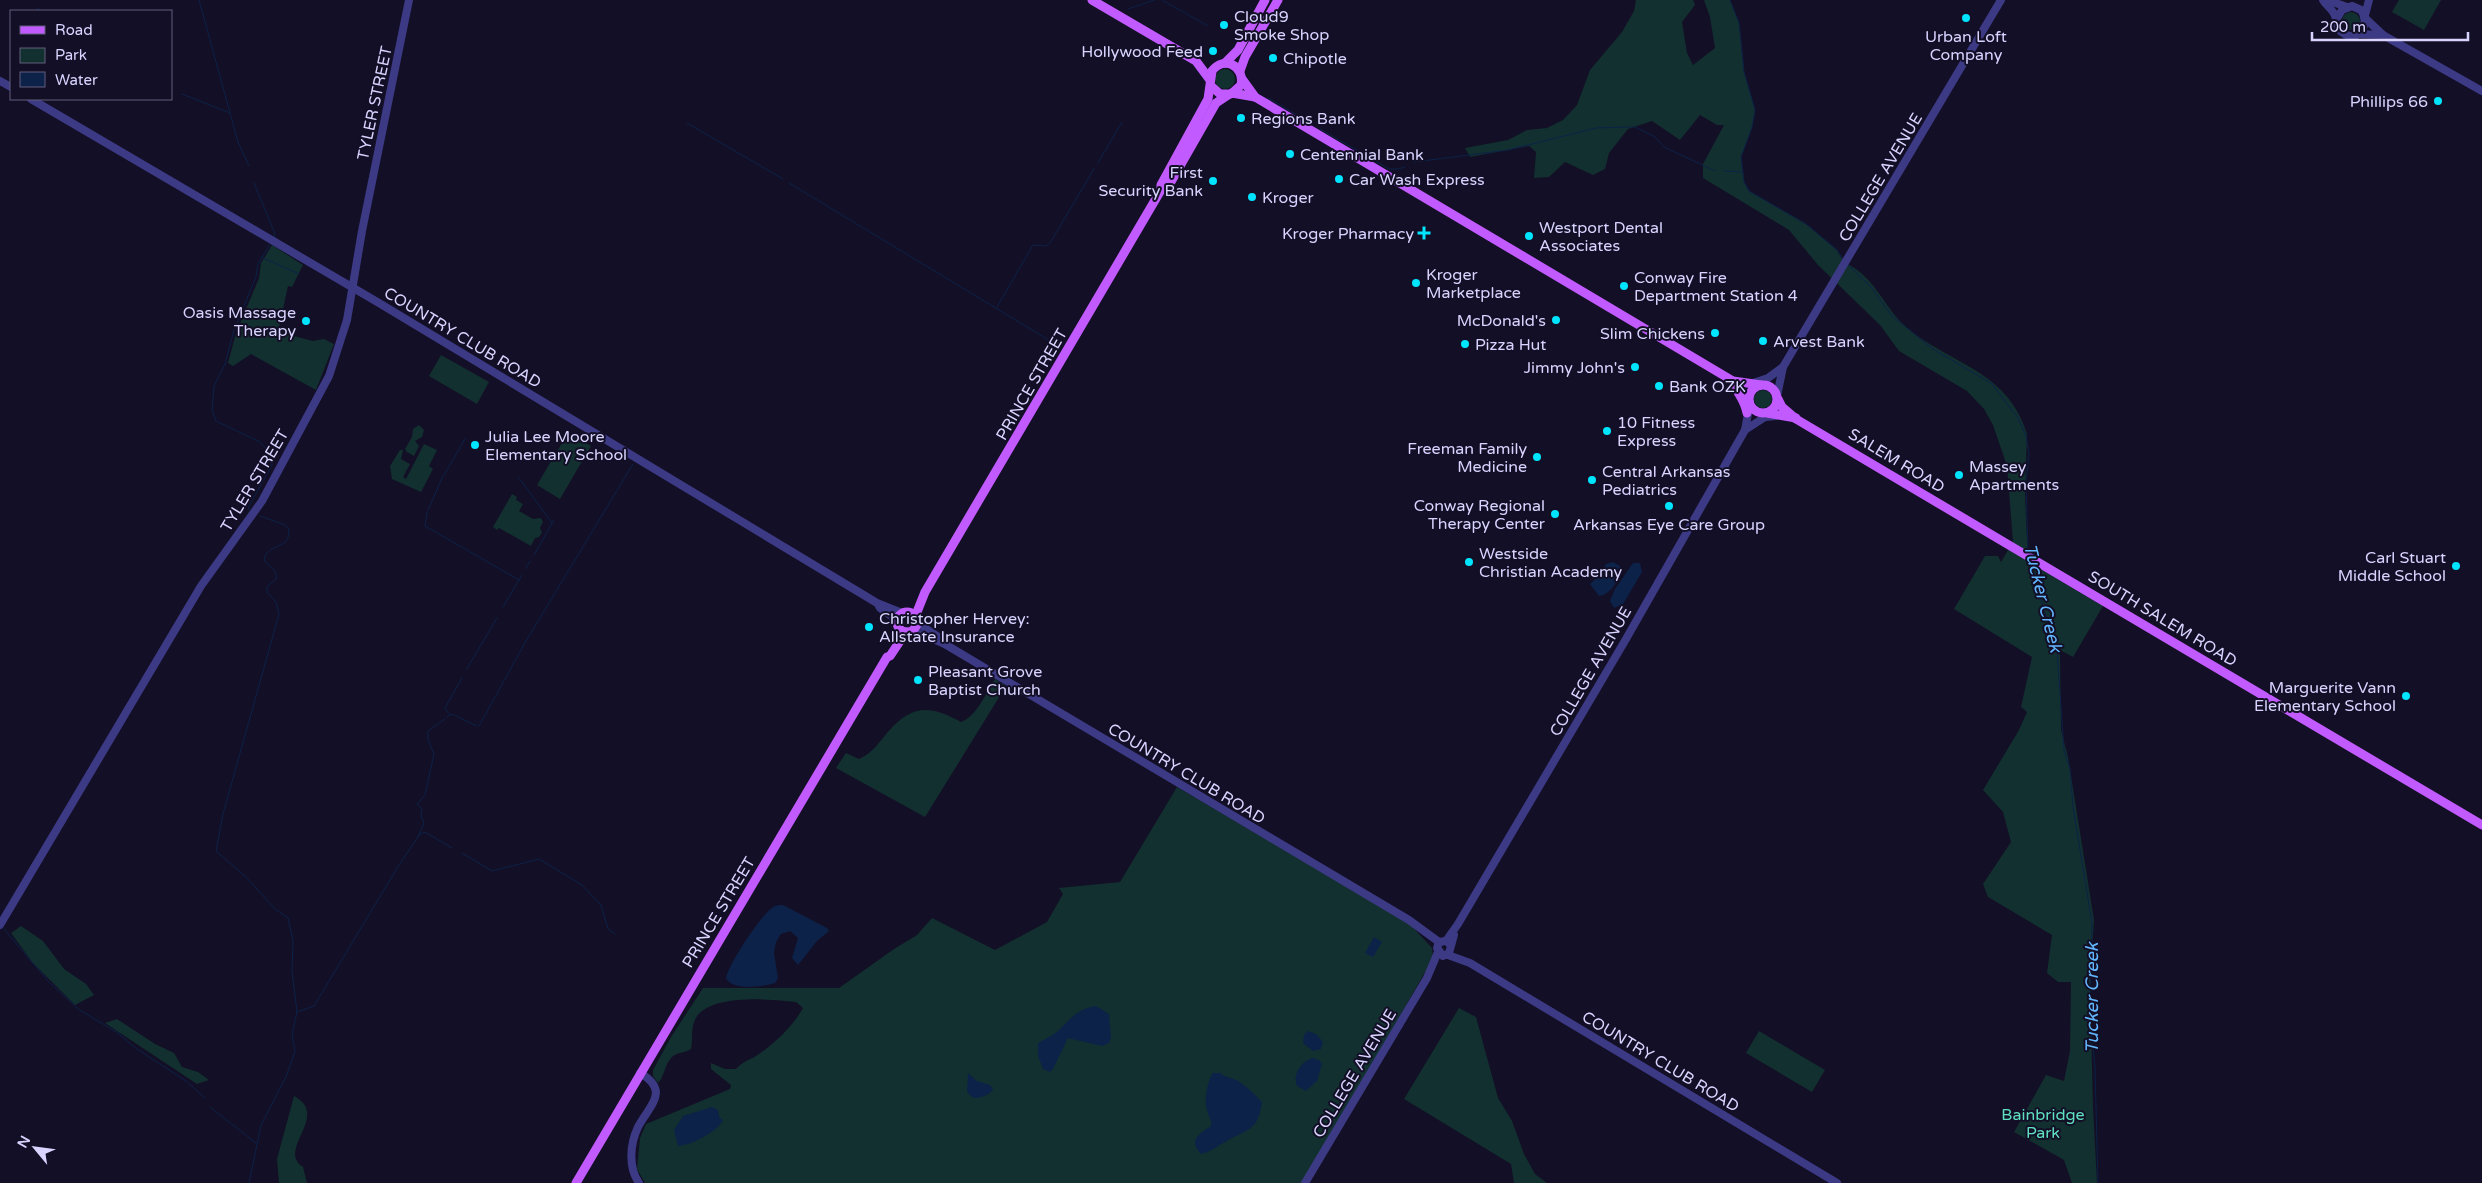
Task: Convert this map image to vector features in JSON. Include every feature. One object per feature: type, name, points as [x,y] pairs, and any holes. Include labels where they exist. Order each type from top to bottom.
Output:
[{"type":"main road","points":[[1092,0],[1196,61],[1234,65],[1255,97]]},
{"type":"main road","points":[[1210,82],[1212,71],[1238,50],[1265,0]]},
{"type":"main road","points":[[1262,28],[1261,22],[1271,0]]},
{"type":"main road","points":[[1230,94],[1239,88],[1245,57],[1278,0]]},
{"type":"main road","points":[[1196,61],[1217,92],[1255,97],[1733,382],[1744,392],[1757,412],[1766,413],[1774,408],[1778,395],[1774,389],[1759,384],[1733,382]]},
{"type":"main road","name":"PRINCE STREET","points":[[1165,189],[1167,180],[1177,162],[1177,156],[1208,98],[1210,82]]},
{"type":"main road","name":"PRINCE STREET","points":[[576,1183],[887,657],[890,656],[922,594],[926,592],[1213,107],[1230,94]]},
{"type":"main road","points":[[1733,382],[1733,387],[1744,400],[1747,413]]},
{"type":"main road","points":[[1749,401],[1752,390],[1759,384]]},
{"type":"main road","name":"SALEM ROAD","points":[[1778,395],[1782,407],[1794,417],[2034,559]]},
{"type":"main road","name":"SALEM ROAD","points":[[1766,413],[1794,417]]},
{"type":"main road","name":"SOUTH SALEM ROAD","points":[[2034,559],[2482,825]]},
{"type":"street","name":"TYLER STREET","points":[[0,925],[201,586],[262,501],[329,376],[343,336],[359,246],[409,0]]},
{"type":"street","name":"COLLEGE AVENUE","points":[[1759,384],[1772,379],[1781,368],[2001,0]]},
{"type":"street","points":[[2323,0],[2332,10],[2338,28],[2344,34],[2350,36],[2359,34],[2383,35]]},
{"type":"street","points":[[2327,0],[2361,10],[2365,17],[2383,35],[2482,91]]},
{"type":"street","points":[[2336,20],[2340,12],[2363,0]]},
{"type":"street","points":[[2359,34],[2364,27],[2369,0]]},
{"type":"street","name":"COUNTRY CLUB ROAD","points":[[33,100],[353,288],[907,622],[940,638],[943,643],[1418,926],[1444,948],[1837,1183]]},
{"type":"street","name":"COLLEGE AVENUE","points":[[1778,395],[1781,368]]},
{"type":"street","name":"COLLEGE AVENUE","points":[[1746,429],[1749,401]]},
{"type":"street","name":"COLLEGE AVENUE","points":[[1306,1183],[1626,639],[1746,429],[1756,418],[1766,413]]},
{"type":"street","points":[[1746,429],[1765,418],[1778,415]]},
{"type":"street","points":[[639,1183],[632,1166],[633,1142],[637,1130],[656,1096],[652,1082],[640,1073]]},
{"type":"green space","name":"Bainbridge Park","points":[[1636,0],[1693,0],[1695,5],[1682,22],[1687,53],[1693,65],[1715,48],[1710,17],[1704,0],[1730,0],[1739,23],[1744,72],[1755,110],[1752,127],[1741,157],[1744,182],[1749,191],[1806,224],[1837,250],[1844,261],[1858,270],[1867,279],[1893,314],[1905,326],[1922,339],[1975,370],[2006,395],[2018,412],[2027,434],[2025,495],[2028,562],[2103,606],[2073,657],[2060,650],[2061,730],[2068,757],[2094,920],[2090,983],[2097,1183],[2072,1183],[2064,1160],[2014,1132],[2046,1075],[2064,1081],[2070,1051],[2071,982],[2058,982],[2047,973],[2052,935],[1988,897],[1983,884],[2011,842],[2003,812],[1983,790],[2019,730],[2027,712],[2021,707],[2032,657],[1954,609],[1985,556],[1998,556],[2001,562],[2013,542],[2007,466],[1993,425],[1984,409],[1967,391],[1899,351],[1880,325],[1818,265],[1789,230],[1703,178],[1703,164],[1724,125],[1717,125],[1700,115],[1680,140],[1652,121],[1628,129],[1609,153],[1605,169],[1593,175],[1565,162],[1549,177],[1534,178],[1536,152],[1529,146],[1470,157],[1465,148],[1508,140],[1527,130],[1547,128],[1563,120],[1577,105],[1590,70],[1622,32],[1634,11]]},
{"type":"green space","points":[[2399,0],[2441,0],[2424,30],[2392,12]]},
{"type":"green space","points":[[2347,12],[2355,12],[2360,17],[2358,28],[2347,30],[2342,25],[2342,17]]},
{"type":"green space","points":[[1225,69],[1232,72],[1235,79],[1232,86],[1225,89],[1218,86],[1215,79],[1218,72]]},
{"type":"green space","points":[[272,245],[303,265],[292,287],[288,286],[278,332],[313,341],[324,339],[334,344],[316,390],[251,354],[233,366],[228,363],[236,333],[259,278],[261,263]]},
{"type":"green space","points":[[441,355],[489,382],[477,404],[429,376]]},
{"type":"green space","points":[[1763,390],[1769,393],[1772,399],[1769,405],[1763,408],[1757,405],[1754,399],[1757,393]]},
{"type":"green space","points":[[419,425],[424,430],[422,437],[415,441],[419,446],[414,456],[405,449],[412,437],[413,429]]},
{"type":"green space","points":[[568,433],[591,446],[560,499],[537,485]]},
{"type":"green space","points":[[424,444],[437,450],[429,466],[433,469],[421,492],[392,479],[390,466],[400,450],[403,450],[401,459],[410,464],[403,477],[406,479]]},
{"type":"green space","points":[[512,494],[517,497],[516,500],[523,504],[519,511],[533,519],[541,518],[543,522],[540,528],[542,533],[539,537],[535,538],[531,546],[499,528],[497,530],[493,527]]},
{"type":"green space","points":[[995,679],[1006,686],[925,817],[836,768],[846,753],[859,759],[867,754],[896,724],[913,712],[931,710],[961,722],[967,719],[985,697]]},
{"type":"green space","points":[[1177,787],[1409,923],[1432,948],[1433,956],[1428,967],[1304,1183],[645,1183],[637,1169],[640,1138],[646,1124],[730,1089],[731,1085],[711,1069],[711,1063],[725,1069],[736,1069],[777,1039],[789,1028],[803,1008],[796,1002],[755,999],[724,1002],[711,1006],[700,1013],[694,1022],[691,1049],[672,1057],[667,1063],[658,1083],[653,1076],[653,1070],[671,1037],[703,988],[839,988],[917,935],[932,918],[995,950],[1047,922],[1063,894],[1059,888],[1120,882]]},
{"type":"green space","points":[[21,926],[43,941],[64,969],[86,984],[94,995],[75,1005],[33,963],[11,933]]},
{"type":"green space","points":[[1459,1008],[1476,1017],[1498,1098],[1512,1121],[1524,1154],[1535,1174],[1547,1183],[1514,1183],[1511,1164],[1404,1099]]},
{"type":"green space","points":[[117,1019],[155,1044],[174,1053],[182,1067],[198,1072],[209,1080],[197,1084],[105,1023]]},
{"type":"green space","points":[[1759,1031],[1825,1070],[1812,1092],[1746,1053]]},
{"type":"green space","points":[[294,1096],[304,1104],[307,1113],[306,1123],[295,1151],[296,1160],[303,1167],[307,1183],[279,1183],[277,1159]]},
{"type":"water","points":[[1613,562],[1620,566],[1615,585],[1608,592],[1599,596],[1590,584],[1598,577],[1606,564]]},
{"type":"water","points":[[1633,563],[1640,563],[1642,572],[1623,604],[1614,608],[1610,601],[1615,589]]},
{"type":"water","points":[[783,905],[827,928],[829,931],[817,941],[798,965],[792,958],[798,938],[790,931],[781,934],[776,942],[774,953],[778,978],[775,983],[748,987],[734,985],[729,982],[726,978],[728,972],[753,930],[773,907]]},
{"type":"water","points":[[1374,937],[1382,942],[1373,957],[1365,953]]},
{"type":"water","points":[[1096,1006],[1109,1014],[1111,1037],[1109,1043],[1102,1046],[1068,1038],[1053,1069],[1050,1072],[1043,1069],[1038,1056],[1038,1043],[1057,1032],[1080,1011]]},
{"type":"water","points":[[1308,1031],[1316,1034],[1323,1042],[1321,1049],[1313,1051],[1303,1043],[1304,1035]]},
{"type":"water","points":[[1313,1058],[1319,1060],[1322,1064],[1317,1081],[1306,1091],[1297,1086],[1296,1077],[1301,1065]]},
{"type":"water","points":[[968,1073],[977,1081],[990,1085],[993,1089],[990,1093],[977,1098],[972,1097],[967,1091]]},
{"type":"water","points":[[1213,1073],[1220,1073],[1238,1081],[1262,1102],[1258,1119],[1250,1128],[1210,1151],[1201,1154],[1195,1145],[1195,1141],[1199,1135],[1211,1126],[1206,1106],[1206,1096]]},
{"type":"water","points":[[712,1107],[718,1110],[719,1117],[723,1120],[716,1129],[703,1137],[678,1146],[674,1130],[683,1116]]},
{"type":"waterway","points":[[199,0],[238,142],[249,166]]},
{"type":"waterway","points":[[1128,9],[1154,0]]},
{"type":"waterway","points":[[1162,0],[1208,26]]},
{"type":"waterway","name":"Tucker Creek","points":[[1730,0],[1739,23],[1744,72],[1755,110],[1752,127],[1741,157],[1744,182],[1749,191],[1806,224],[1837,250],[1843,259]]},
{"type":"waterway","points":[[36,8],[40,10]]},
{"type":"waterway","points":[[182,94],[230,113]]},
{"type":"waterway","points":[[1268,98],[1312,124]]},
{"type":"waterway","points":[[1098,163],[1122,122]]},
{"type":"waterway","points":[[687,123],[783,179]]},
{"type":"waterway","points":[[1414,162],[1508,150],[1596,128],[1635,127],[1655,137],[1664,147],[1715,171]]},
{"type":"waterway","points":[[1320,129],[1389,169],[1405,167]]},
{"type":"waterway","points":[[997,307],[1033,245],[1046,246],[1050,243],[1094,169]]},
{"type":"waterway","points":[[1724,171],[1743,172]]},
{"type":"waterway","points":[[254,183],[275,234],[274,237]]},
{"type":"waterway","points":[[789,183],[1052,342]]},
{"type":"waterway","points":[[250,510],[248,508],[272,465],[271,454],[260,442],[216,421],[212,410],[214,386],[225,364],[234,330],[256,277],[258,264],[270,244]]},
{"type":"waterway","points":[[261,257],[299,274]]},
{"type":"waterway","name":"Tucker Creek","points":[[1847,264],[1871,287],[1892,316],[1933,349],[1992,384],[2018,418],[2026,436],[2029,453],[2026,482],[2028,551]]},
{"type":"waterway","points":[[444,475],[465,439]]},
{"type":"waterway","points":[[479,726],[526,641],[633,464]]},
{"type":"waterway","points":[[428,510],[443,476]]},
{"type":"waterway","points":[[519,478],[552,523]]},
{"type":"waterway","points":[[427,512],[425,526],[519,580]]},
{"type":"waterway","points":[[249,1183],[261,1125],[286,1077],[295,1051],[292,1035],[297,1012],[292,971],[293,941],[288,918],[275,909],[246,877],[216,851],[223,814],[279,614],[276,602],[267,592],[267,587],[276,579],[276,573],[264,560],[270,550],[286,541],[289,529],[285,525],[260,516]]},
{"type":"waterway","points":[[534,555],[554,520]]},
{"type":"waterway","points":[[526,568],[530,561]]},
{"type":"waterway","name":"Tucker Creek","points":[[2029,562],[2057,650],[2064,750],[2070,769],[2073,807],[2092,923],[2090,1018],[2095,1068],[2098,1183]]},
{"type":"waterway","points":[[503,607],[522,575]]},
{"type":"waterway","points":[[466,670],[497,618]]},
{"type":"waterway","points":[[449,714],[445,708],[462,678]]},
{"type":"waterway","points":[[447,717],[452,714],[477,726]]},
{"type":"waterway","points":[[418,837],[424,823],[421,816],[422,809],[417,804],[425,795],[434,754],[428,740],[428,731],[445,719]]},
{"type":"waterway","points":[[297,1012],[314,1006],[399,865],[420,834],[425,832],[452,848]]},
{"type":"waterway","points":[[462,853],[492,871],[539,859],[582,885],[601,905],[608,929],[615,934]]},
{"type":"waterway","points":[[4,929],[48,981],[78,1009],[118,1033],[134,1047],[186,1081],[205,1098]]},
{"type":"waterway","points":[[210,1107],[256,1143]]},
{"type":"place","name":"Urban Loft Company","points":[[1966,18]]},
{"type":"place","name":"Cloud9 Smoke Shop","points":[[1224,25]]},
{"type":"place","name":"Hollywood Feed","points":[[1213,51]]},
{"type":"place","name":"Chipotle","points":[[1273,58]]},
{"type":"place","name":"Phillips 66","points":[[2438,101]]},
{"type":"place","name":"Regions Bank","points":[[1241,118]]},
{"type":"place","name":"Centennial Bank","points":[[1290,154]]},
{"type":"place","name":"Car Wash Express","points":[[1339,179]]},
{"type":"place","name":"First Security Bank","points":[[1213,181]]},
{"type":"place","name":"Kroger","points":[[1252,197]]},
{"type":"place","name":"Kroger Pharmacy","points":[[1424,233]]},
{"type":"place","name":"Westport Dental Associates","points":[[1529,236]]},
{"type":"place","name":"Kroger Marketplace","points":[[1416,283]]},
{"type":"place","name":"Conway Fire Department Station 4","points":[[1624,286]]},
{"type":"place","name":"McDonald's","points":[[1556,320]]},
{"type":"place","name":"Oasis Massage Therapy","points":[[306,321]]},
{"type":"place","name":"Slim Chickens","points":[[1715,333]]},
{"type":"place","name":"Arvest Bank","points":[[1763,341]]},
{"type":"place","name":"Pizza Hut","points":[[1465,344]]},
{"type":"place","name":"Jimmy John's","points":[[1635,367]]},
{"type":"place","name":"Bank OZK","points":[[1659,386]]},
{"type":"place","name":"10 Fitness Express","points":[[1607,431]]},
{"type":"place","name":"Julia Lee Moore Elementary School","points":[[475,445]]},
{"type":"place","name":"Freeman Family Medicine","points":[[1537,457]]},
{"type":"place","name":"Massey Apartments","points":[[1959,475]]},
{"type":"place","name":"Central Arkansas Pediatrics","points":[[1592,480]]},
{"type":"place","name":"Arkansas Eye Care Group","points":[[1669,506]]},
{"type":"place","name":"Conway Regional Therapy Center","points":[[1555,514]]},
{"type":"place","name":"Westside Christian Academy","points":[[1469,562]]},
{"type":"place","name":"Carl Stuart Middle School","points":[[2456,566]]},
{"type":"place","name":"Christopher Hervey: Allstate Insurance","points":[[869,627]]},
{"type":"place","name":"Pleasant Grove Baptist Church","points":[[918,680]]},
{"type":"place","name":"Marguerite Vann Elementary School","points":[[2406,696]]}]
